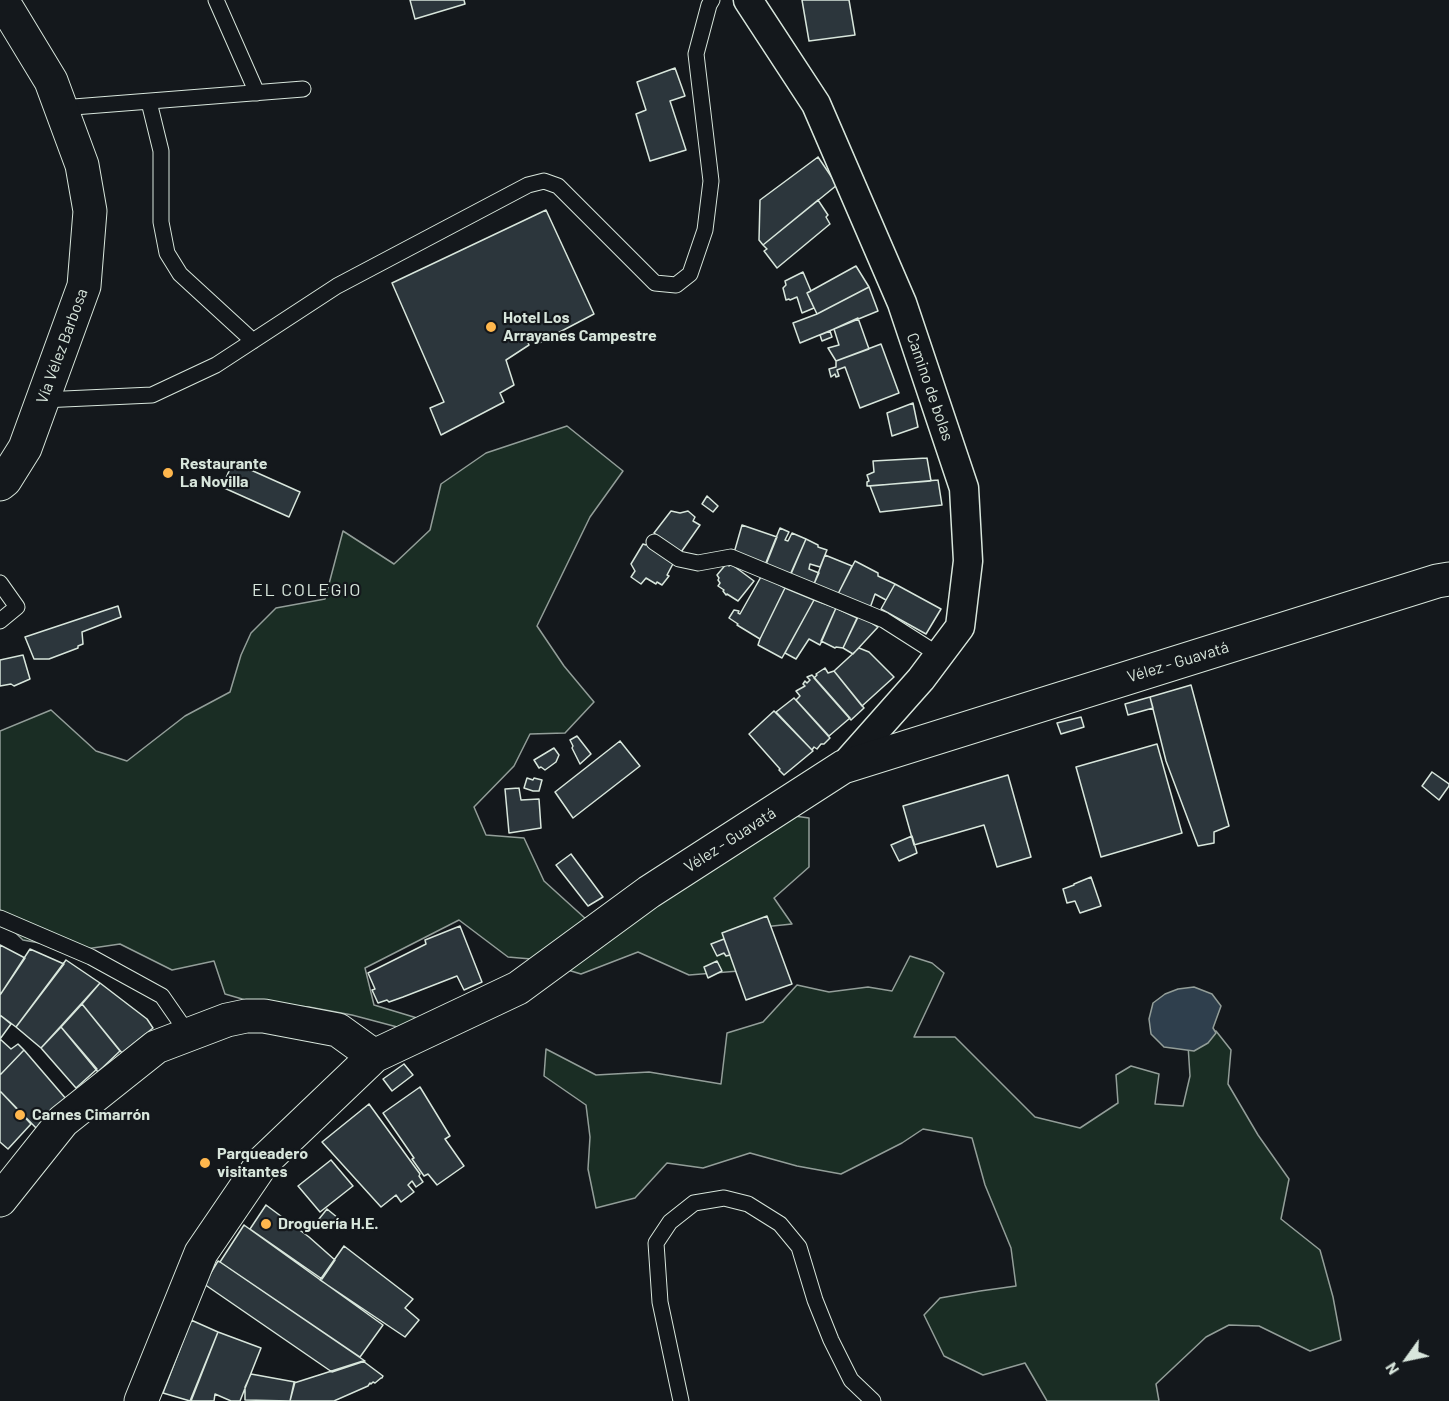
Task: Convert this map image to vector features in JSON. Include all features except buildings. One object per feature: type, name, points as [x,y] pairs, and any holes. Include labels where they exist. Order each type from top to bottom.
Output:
[{"type":"street","name":"Camino de bolas","points":[[748,0],[816,104],[902,303],[964,488],[968,561],[960,627],[921,679],[843,767]]},
{"type":"street","name":"Vía Vélez Barbosa","points":[[0,2],[8,10],[51,81],[82,165],[90,211],[84,286],[25,448],[5,480],[0,484]]},
{"type":"street","name":"Vélez - Guavatá","points":[[141,1401],[201,1253],[263,1162],[374,1056],[518,988],[649,892],[843,767],[1437,580],[1449,579]]},
{"type":"street","points":[[0,1200],[63,1121],[156,1047],[227,1020],[246,1016],[264,1016],[338,1030],[374,1056]]},
{"type":"lane","points":[[216,0],[257,93]]},
{"type":"lane","points":[[42,400],[152,395],[216,365],[337,286],[520,189],[544,182],[558,186],[655,283],[676,285],[690,274],[705,230],[711,181],[696,54],[712,0]]},
{"type":"lane","points":[[61,108],[303,89]]},
{"type":"lane","points":[[149,102],[161,151],[161,222],[167,253],[180,274],[253,341]]},
{"type":"lane","points":[[654,542],[679,559],[698,563],[731,557],[884,620],[939,655]]},
{"type":"lane","points":[[0,583],[17,608],[0,621]]},
{"type":"lane","points":[[0,918],[91,957],[162,996],[189,1035]]},
{"type":"lane","points":[[681,1401],[660,1302],[656,1244],[670,1222],[694,1203],[724,1198],[748,1204],[780,1224],[799,1247],[815,1300],[831,1340],[852,1380],[873,1401]]},
{"type":"green space","points":[[567,426],[623,471],[590,517],[537,626],[564,666],[594,702],[565,733],[530,734],[514,766],[474,807],[486,835],[524,838],[544,881],[587,920],[780,814],[809,818],[809,867],[774,898],[792,924],[763,927],[739,971],[689,975],[638,952],[581,974],[531,959],[508,957],[459,920],[365,968],[374,1005],[417,1018],[401,1028],[352,1015],[309,1007],[256,1003],[225,994],[214,961],[172,970],[120,944],[79,950],[23,940],[0,918],[0,731],[51,710],[96,751],[127,761],[185,716],[230,692],[241,655],[251,633],[276,608],[325,599],[343,531],[394,564],[430,530],[441,484],[486,453]]},
{"type":"green space","points":[[910,956],[932,963],[944,973],[914,1037],[955,1037],[1035,1117],[1080,1128],[1118,1103],[1116,1075],[1131,1066],[1159,1074],[1155,1104],[1183,1106],[1190,1076],[1188,1045],[1216,1031],[1231,1050],[1228,1084],[1258,1135],[1289,1179],[1281,1219],[1320,1250],[1333,1297],[1341,1340],[1310,1351],[1259,1326],[1229,1325],[1206,1337],[1156,1384],[1159,1401],[1047,1401],[1025,1363],[983,1375],[944,1356],[924,1315],[940,1298],[1016,1286],[1011,1248],[985,1185],[972,1138],[923,1129],[902,1143],[841,1174],[797,1166],[750,1153],[703,1168],[667,1163],[635,1198],[596,1208],[588,1169],[590,1137],[586,1105],[544,1076],[546,1049],[596,1075],[649,1072],[721,1084],[727,1033],[763,1022],[797,985],[829,992],[868,987],[892,991]]},
{"type":"water","points":[[1194,987],[1212,994],[1221,1006],[1213,1028],[1216,1033],[1208,1043],[1194,1051],[1164,1047],[1151,1034],[1149,1019],[1153,1003],[1165,994],[1178,989]]},
{"type":"place","name":"Hotel Los Arrayanes Campestre","points":[[491,327]]},
{"type":"place","name":"Restaurante La Novilla","points":[[168,473]]},
{"type":"place","name":"Carnes Cimarrón","points":[[20,1115]]},
{"type":"place","name":"Parqueadero visitantes","points":[[205,1163]]},
{"type":"place","name":"Droguería H.E.","points":[[266,1224]]},
{"type":"district","name":"EL COLEGIO","points":[[307,590]]}]
